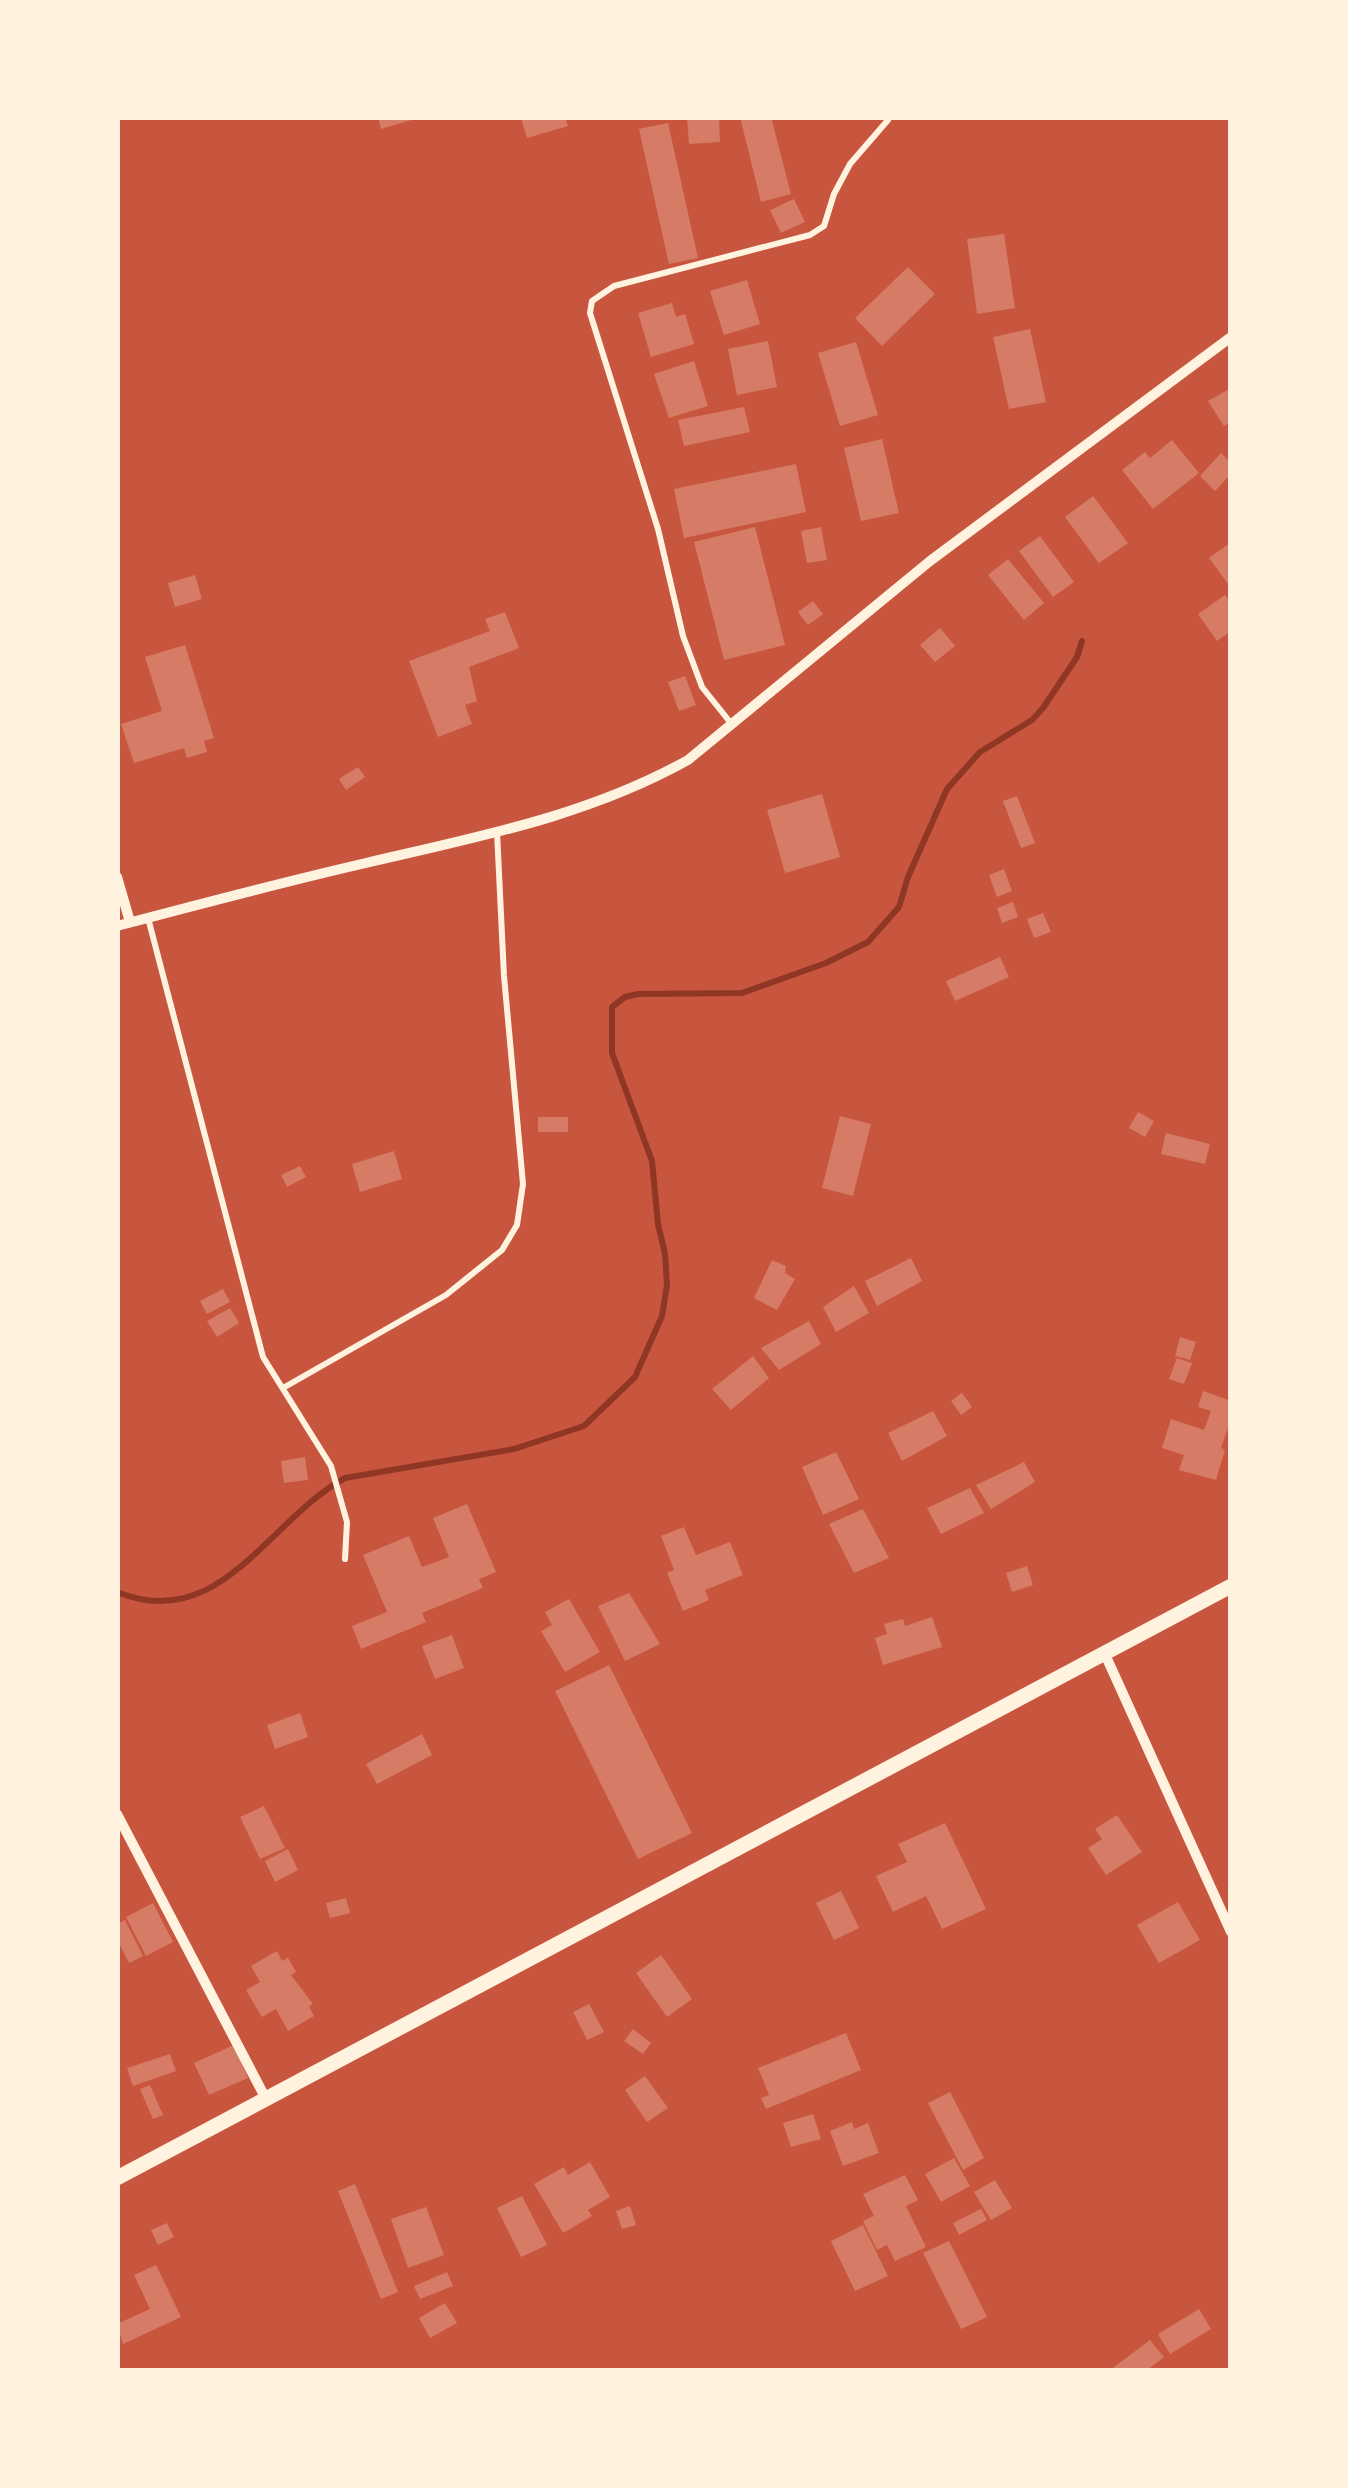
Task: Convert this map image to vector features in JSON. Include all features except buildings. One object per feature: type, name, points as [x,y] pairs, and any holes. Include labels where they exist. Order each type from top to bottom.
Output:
[{"type":"main road","points":[[117,2178],[1231,1586]]},
{"type":"street","points":[[117,877],[123,924],[497,832],[604,802],[644,785],[688,760],[930,561],[1231,338]]},
{"type":"street","points":[[1104,1652],[1231,1932]]},
{"type":"street","points":[[117,1814],[266,2098]]},
{"type":"lane","points":[[732,725],[702,687],[683,636],[658,530],[590,313],[592,301],[614,286],[810,235],[824,226],[850,164],[888,120]]},
{"type":"lane","points":[[283,1388],[446,1295],[502,1250],[517,1225],[523,1184],[504,976],[497,832]]},
{"type":"lane","points":[[148,917],[263,1357],[332,1466],[347,1522],[345,1559]]},
{"type":"waterway","points":[[117,1592],[153,1601],[185,1598],[241,1566],[345,1478],[514,1449],[584,1426],[635,1377],[662,1316],[667,1285],[652,1161],[612,1053],[612,1007],[638,994],[742,993],[826,963],[868,942],[899,907],[947,789],[980,752],[1043,708],[1077,657],[1082,641]]}]
